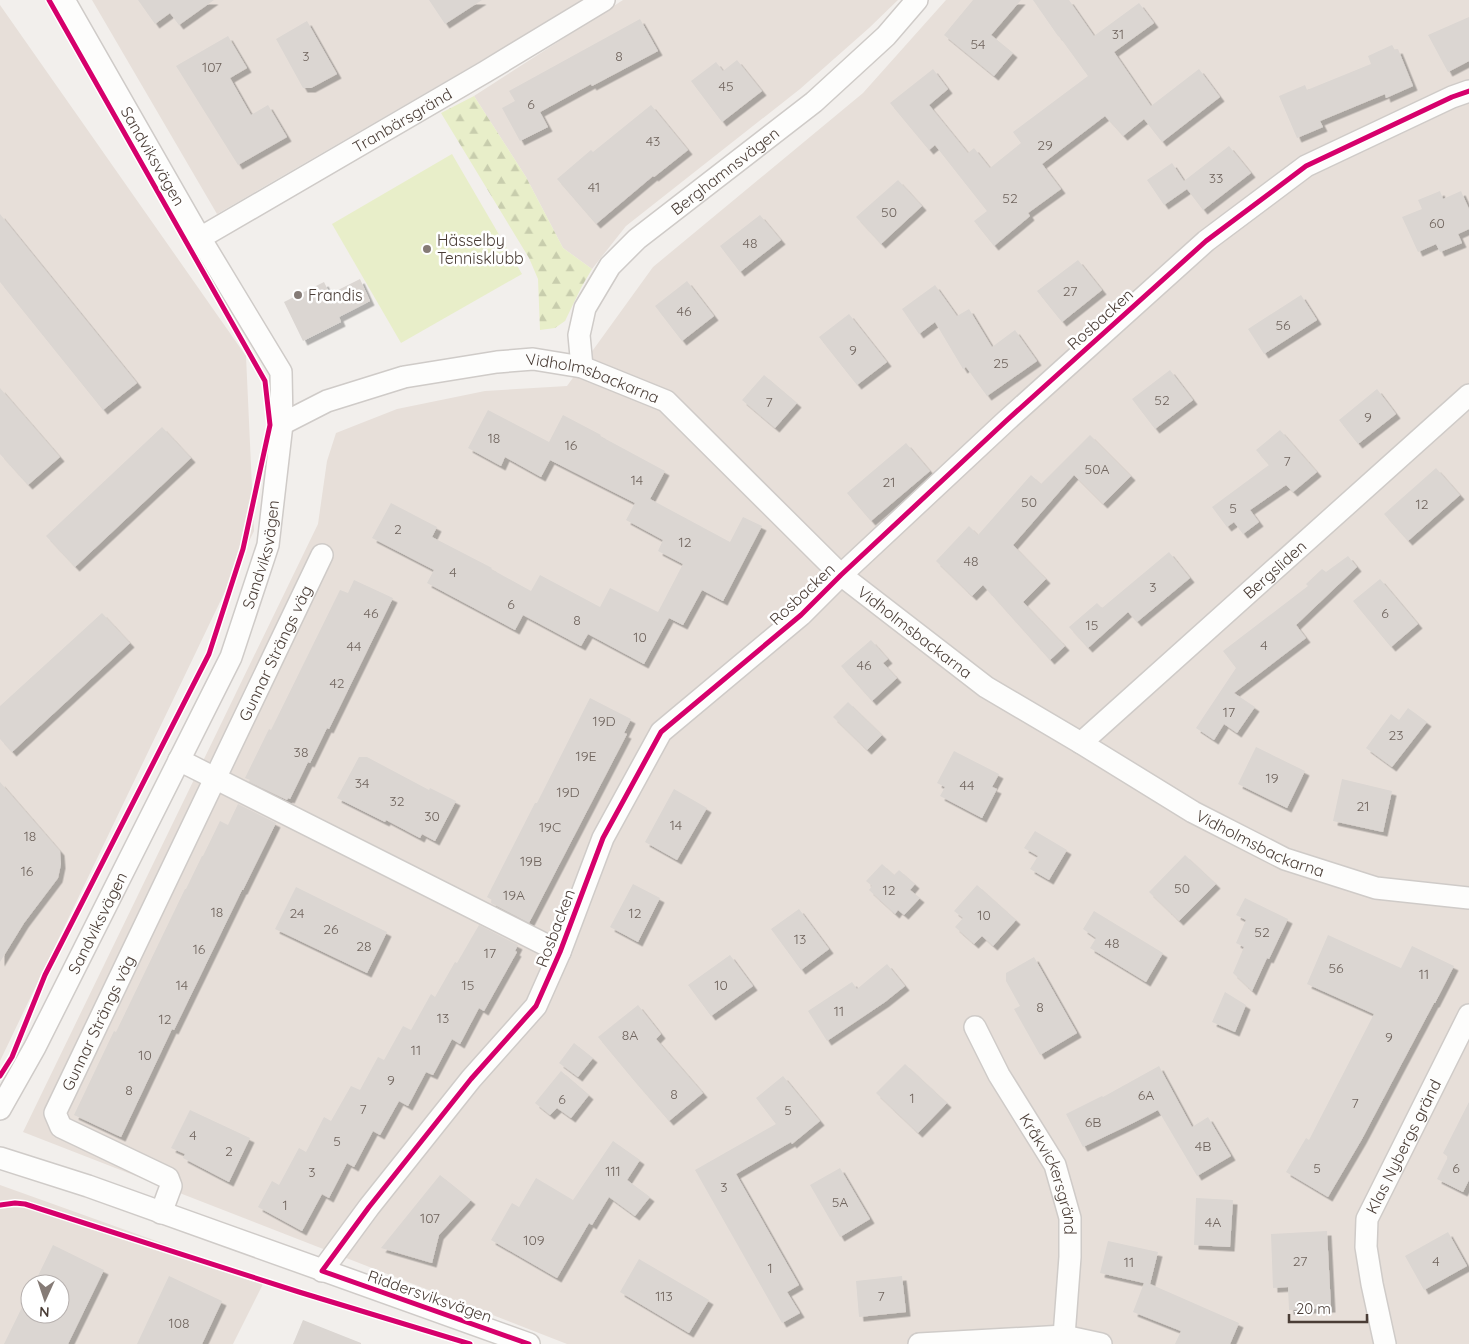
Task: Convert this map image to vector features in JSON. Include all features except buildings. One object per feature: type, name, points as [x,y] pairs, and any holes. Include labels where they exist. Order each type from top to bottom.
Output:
[{"type":"street","name":"Sandviksvägen","points":[[0,1109],[36,1047],[231,657],[268,545],[282,424],[280,372],[200,238],[64,0]]},
{"type":"street","name":"Tranbärsgränd","points":[[200,238],[485,72],[604,0]]},
{"type":"street","name":"Berghamnsvägen","points":[[582,367],[579,335],[585,308],[610,266],[637,239],[814,102],[886,36],[917,0]]},
{"type":"street","name":"Rosbacken","points":[[322,1271],[369,1207],[471,1079],[536,1006],[560,952],[602,838],[661,732],[801,615],[841,575],[1006,421],[1206,241],[1306,166],[1469,91]]},
{"type":"street","name":"Vidholmsbackarna","points":[[282,424],[327,401],[404,377],[497,362],[533,359],[582,367],[666,400],[841,575],[986,687],[1193,812],[1285,859],[1376,888],[1469,898]]},
{"type":"street","name":"Bergsliden","points":[[1081,743],[1469,396]]},
{"type":"street","name":"Gunnar Strängs väg","points":[[161,1213],[171,1186],[168,1178],[61,1127],[55,1113],[322,555]]},
{"type":"street","points":[[180,760],[560,952]]},
{"type":"street","name":"Klas Nybergs gränd","points":[[1385,1344],[1366,1247],[1368,1218],[1469,1015]]},
{"type":"street","name":"Kråkvickersgränd","points":[[975,1027],[999,1075],[1055,1165],[1070,1218],[1070,1257],[1064,1336]]},
{"type":"street","name":"Riddersviksvägen","points":[[0,1158],[88,1186],[529,1344]]},
{"type":"street","points":[[919,1344],[1064,1336],[1101,1344]]},
{"type":"shaded area","points":[[92,0],[586,0],[217,214]]},
{"type":"shaded area","points":[[623,0],[898,0],[800,89],[626,226],[592,269],[563,248],[526,177],[474,96]]},
{"type":"shaded area","points":[[946,0],[1469,0],[1469,1344],[567,1344],[23,1132],[318,524],[327,461],[336,433],[397,409],[485,391],[567,386],[653,267],[863,93]]},
{"type":"shaded area","points":[[0,5],[246,356],[254,531],[0,1061]]},
{"type":"shaded area","points":[[0,1185],[265,1280],[233,1344],[0,1344]]},
{"type":"green space","points":[[474,96],[526,177],[563,248],[592,269],[565,321],[555,328],[540,330],[538,279],[529,258],[441,113]]},
{"type":"green space","name":"Hässelby Tennisklubb","points":[[452,154],[522,274],[401,343],[332,224]]},
{"type":"cycle path","points":[[0,1076],[12,1057],[45,975],[209,654],[243,549],[270,425],[265,381],[49,0]]},
{"type":"cycle path","points":[[529,1344],[322,1271],[369,1207],[471,1079],[536,1006],[560,952],[603,838],[661,732],[801,615],[841,575],[1006,421],[1206,241],[1306,166],[1452,97],[1469,91]]},
{"type":"cycle path","points":[[0,1205],[25,1204],[299,1292],[470,1344]]},
{"type":"place","name":"Hässelby Tennisklubb","points":[[427,249]]},
{"type":"place","name":"Frandis","points":[[298,295]]}]
